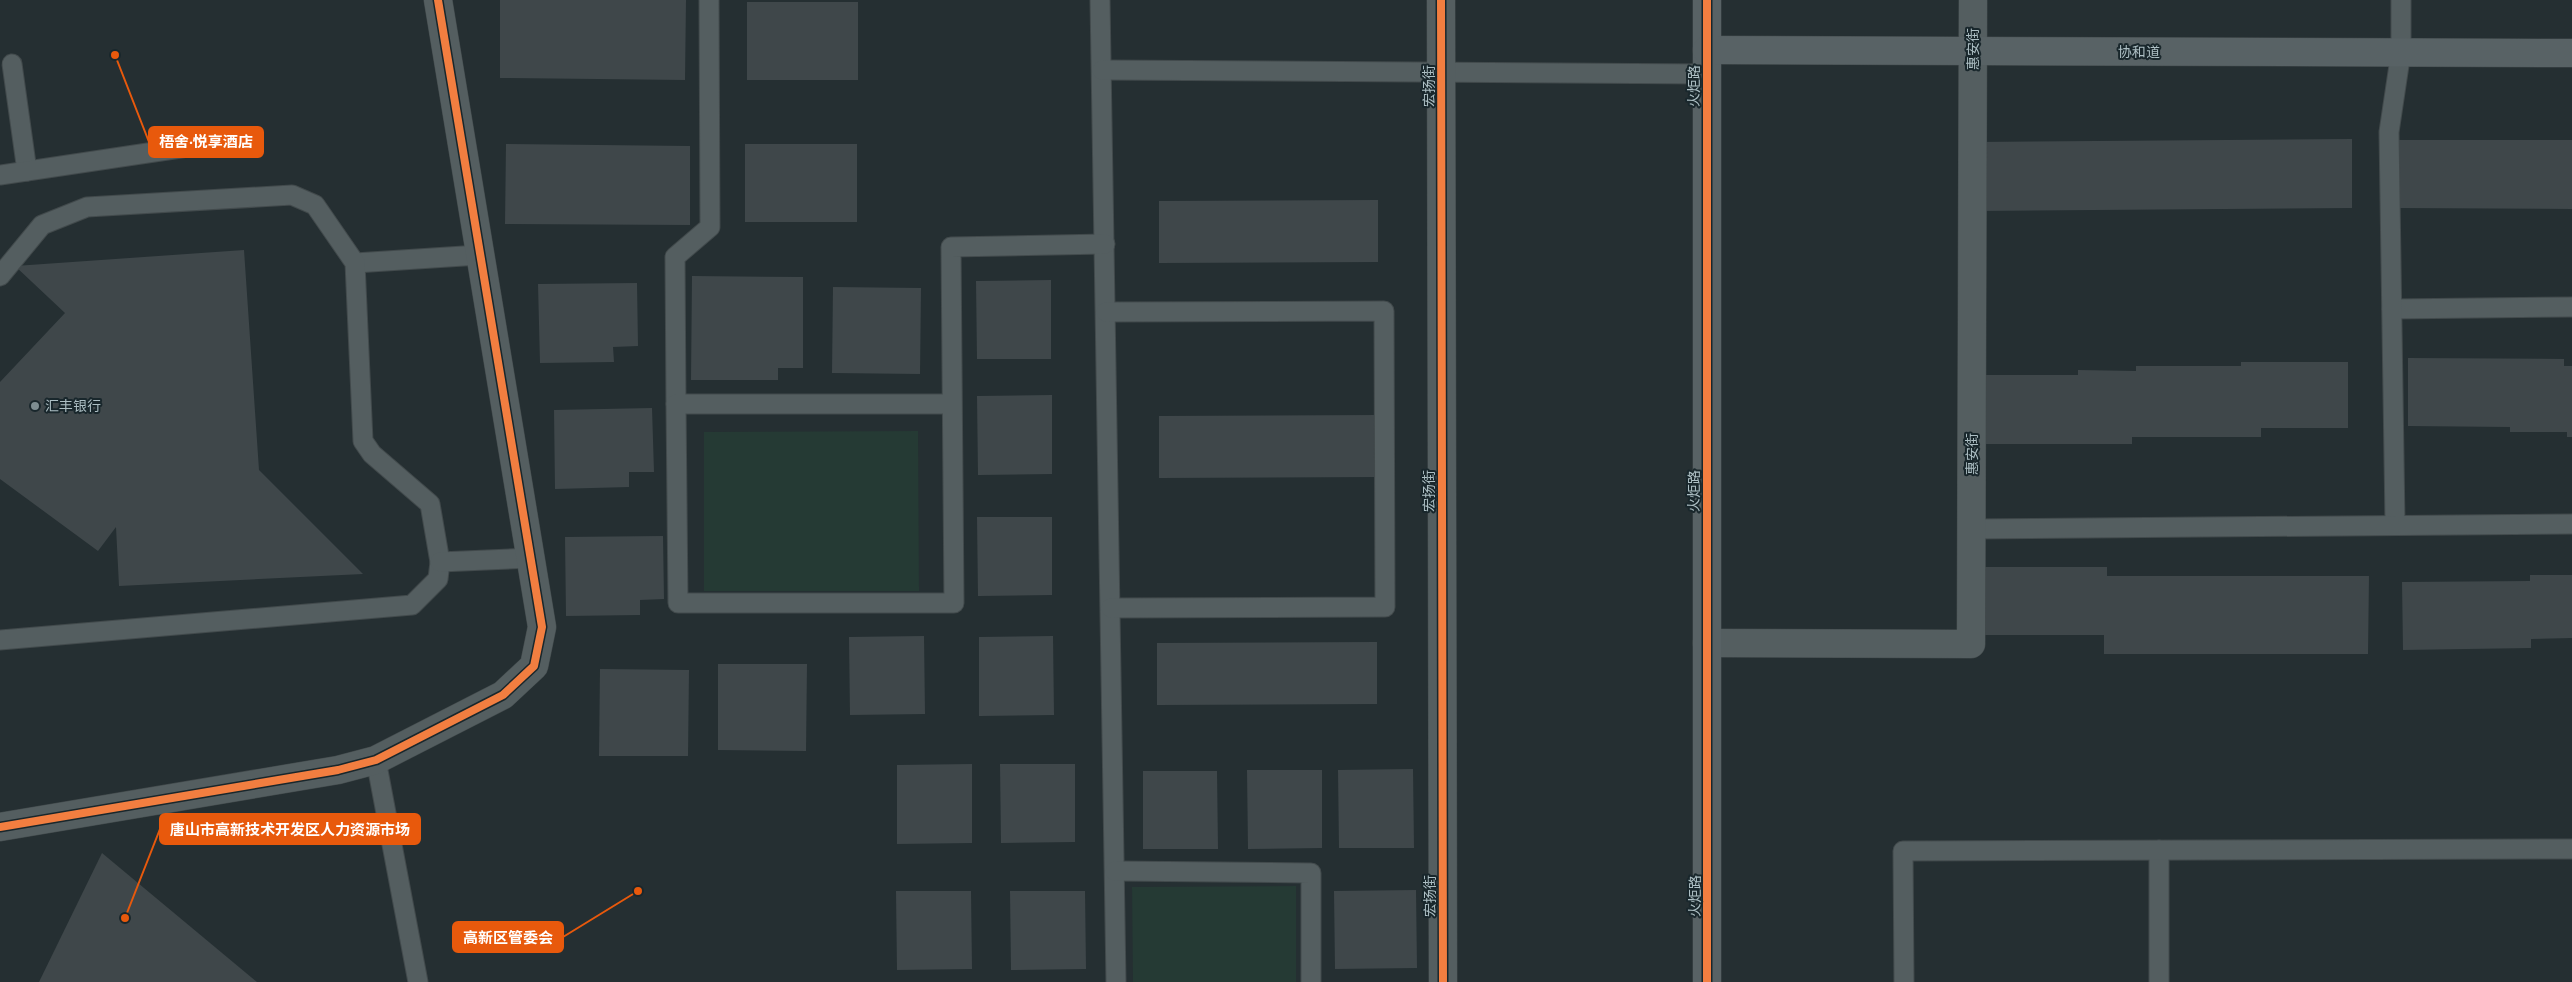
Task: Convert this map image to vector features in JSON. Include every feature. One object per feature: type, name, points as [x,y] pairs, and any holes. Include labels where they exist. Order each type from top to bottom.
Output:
[{"type":"street","points":[[0,827],[338,770],[376,760],[503,695],[534,666],[542,627],[438,0]]},
{"type":"street","name":"宏扬街","points":[[1441,0],[1443,982]]},
{"type":"street","name":"火炬路","points":[[1707,0],[1707,982]]},
{"type":"street","name":"惠安街","points":[[1707,643],[1971,644],[1973,0]]},
{"type":"street","name":"协和道","points":[[1707,62],[1973,51],[2572,53]]},
{"type":"lane","points":[[709,0],[710,227],[675,256],[678,603],[954,603],[951,247],[1105,244]]},
{"type":"lane","points":[[1100,0],[1116,982]]},
{"type":"lane","points":[[2395,524],[2389,132],[2401,52],[2400,0]]},
{"type":"lane","points":[[1102,70],[1441,72],[1707,62]]},
{"type":"lane","points":[[12,64],[28,171]]},
{"type":"lane","points":[[0,175],[241,139]]},
{"type":"lane","points":[[0,276],[42,225],[87,207],[292,195],[315,205],[355,263],[363,441],[372,454],[430,504],[440,562],[438,579],[412,605],[0,640]]},
{"type":"lane","points":[[355,263],[479,255]]},
{"type":"lane","points":[[2392,308],[2572,307]]},
{"type":"lane","points":[[1106,312],[1384,311],[1385,606],[1111,608]]},
{"type":"lane","points":[[676,404],[952,404]]},
{"type":"lane","points":[[1971,528],[2572,524]]},
{"type":"lane","points":[[440,562],[530,558]]},
{"type":"lane","points":[[376,760],[418,982]]},
{"type":"lane","points":[[1904,982],[1903,851],[2572,849]]},
{"type":"lane","points":[[2158,850],[2159,982]]},
{"type":"lane","points":[[1115,871],[1311,873],[1311,982]]},
{"type":"green space","points":[[918,431],[919,591],[704,591],[704,432]]},
{"type":"green space","points":[[1296,886],[1296,982],[1133,982],[1132,887]]},
{"type":"building","points":[[500,0],[686,0],[685,80],[500,78]]},
{"type":"building","points":[[747,2],[858,2],[858,80],[747,80]]},
{"type":"building","points":[[2352,139],[2352,208],[1976,211],[1975,142]]},
{"type":"building","points":[[2397,140],[2572,140],[2572,209],[2397,208]]},
{"type":"building","points":[[506,144],[690,146],[690,225],[505,224]]},
{"type":"building","points":[[745,144],[857,144],[857,222],[745,222]]},
{"type":"building","points":[[1378,200],[1378,262],[1159,263],[1159,201]]},
{"type":"building","points":[[244,250],[259,470],[363,574],[119,586],[116,527],[98,551],[0,479],[0,382],[65,313],[15,266]]},
{"type":"building","points":[[692,276],[803,277],[803,368],[778,368],[778,380],[691,380]]},
{"type":"building","points":[[1051,280],[1051,359],[977,359],[976,281]]},
{"type":"building","points":[[637,283],[638,346],[613,347],[614,362],[540,363],[538,284]]},
{"type":"building","points":[[833,287],[921,288],[920,374],[832,373]]},
{"type":"building","points":[[2408,358],[2564,359],[2564,366],[2572,366],[2572,437],[2567,437],[2567,432],[2510,432],[2510,427],[2408,426]]},
{"type":"building","points":[[2241,362],[2348,362],[2348,428],[2261,428],[2261,437],[2132,437],[2132,444],[1976,444],[1976,375],[2078,375],[2078,370],[2136,371],[2136,366],[2241,366]]},
{"type":"building","points":[[1052,395],[1052,474],[978,475],[977,396]]},
{"type":"building","points":[[652,408],[654,472],[629,472],[629,487],[555,489],[554,410]]},
{"type":"building","points":[[1379,415],[1379,477],[1159,478],[1159,416]]},
{"type":"building","points":[[977,517],[1052,517],[1052,595],[978,596]]},
{"type":"building","points":[[663,536],[664,599],[640,600],[640,615],[566,616],[565,537]]},
{"type":"building","points":[[1970,567],[2107,567],[2107,576],[2369,576],[2368,654],[2104,654],[2104,635],[1970,635]]},
{"type":"building","points":[[2530,575],[2572,575],[2572,638],[2531,639],[2531,648],[2403,650],[2402,582],[2530,581]]},
{"type":"building","points":[[924,636],[925,714],[850,715],[849,637]]},
{"type":"building","points":[[1053,636],[1054,715],[979,716],[979,637]]},
{"type":"building","points":[[1377,642],[1377,704],[1157,705],[1157,643]]},
{"type":"building","points":[[718,664],[807,664],[806,751],[718,750]]},
{"type":"building","points":[[600,669],[689,670],[688,756],[599,756]]},
{"type":"building","points":[[972,764],[972,843],[897,844],[897,765]]},
{"type":"building","points":[[1000,764],[1075,764],[1075,842],[1001,843]]},
{"type":"building","points":[[1413,769],[1414,848],[1339,848],[1338,770]]},
{"type":"building","points":[[1247,770],[1322,770],[1322,848],[1248,849]]},
{"type":"building","points":[[1143,771],[1217,771],[1218,849],[1143,849]]},
{"type":"building","points":[[102,853],[257,982],[39,982]]},
{"type":"building","points":[[1416,890],[1417,968],[1335,969],[1334,891]]},
{"type":"building","points":[[896,891],[971,891],[972,969],[897,970]]},
{"type":"building","points":[[1010,891],[1085,891],[1086,969],[1011,970]]},
{"type":"cycle path","points":[[0,827],[338,770],[376,760],[503,695],[534,666],[542,627],[438,0]]},
{"type":"cycle path","points":[[1441,0],[1443,982]]},
{"type":"cycle path","points":[[1707,0],[1707,982]]},
{"type":"place","name":"梧舍·悦享酒店","points":[[115,55]]},
{"type":"place","name":"汇丰银行","points":[[35,406]]},
{"type":"place","name":"高新区管委会","points":[[638,891]]},
{"type":"place","name":"唐山市高新技术开发区人力资源市场","points":[[125,918]]}]
